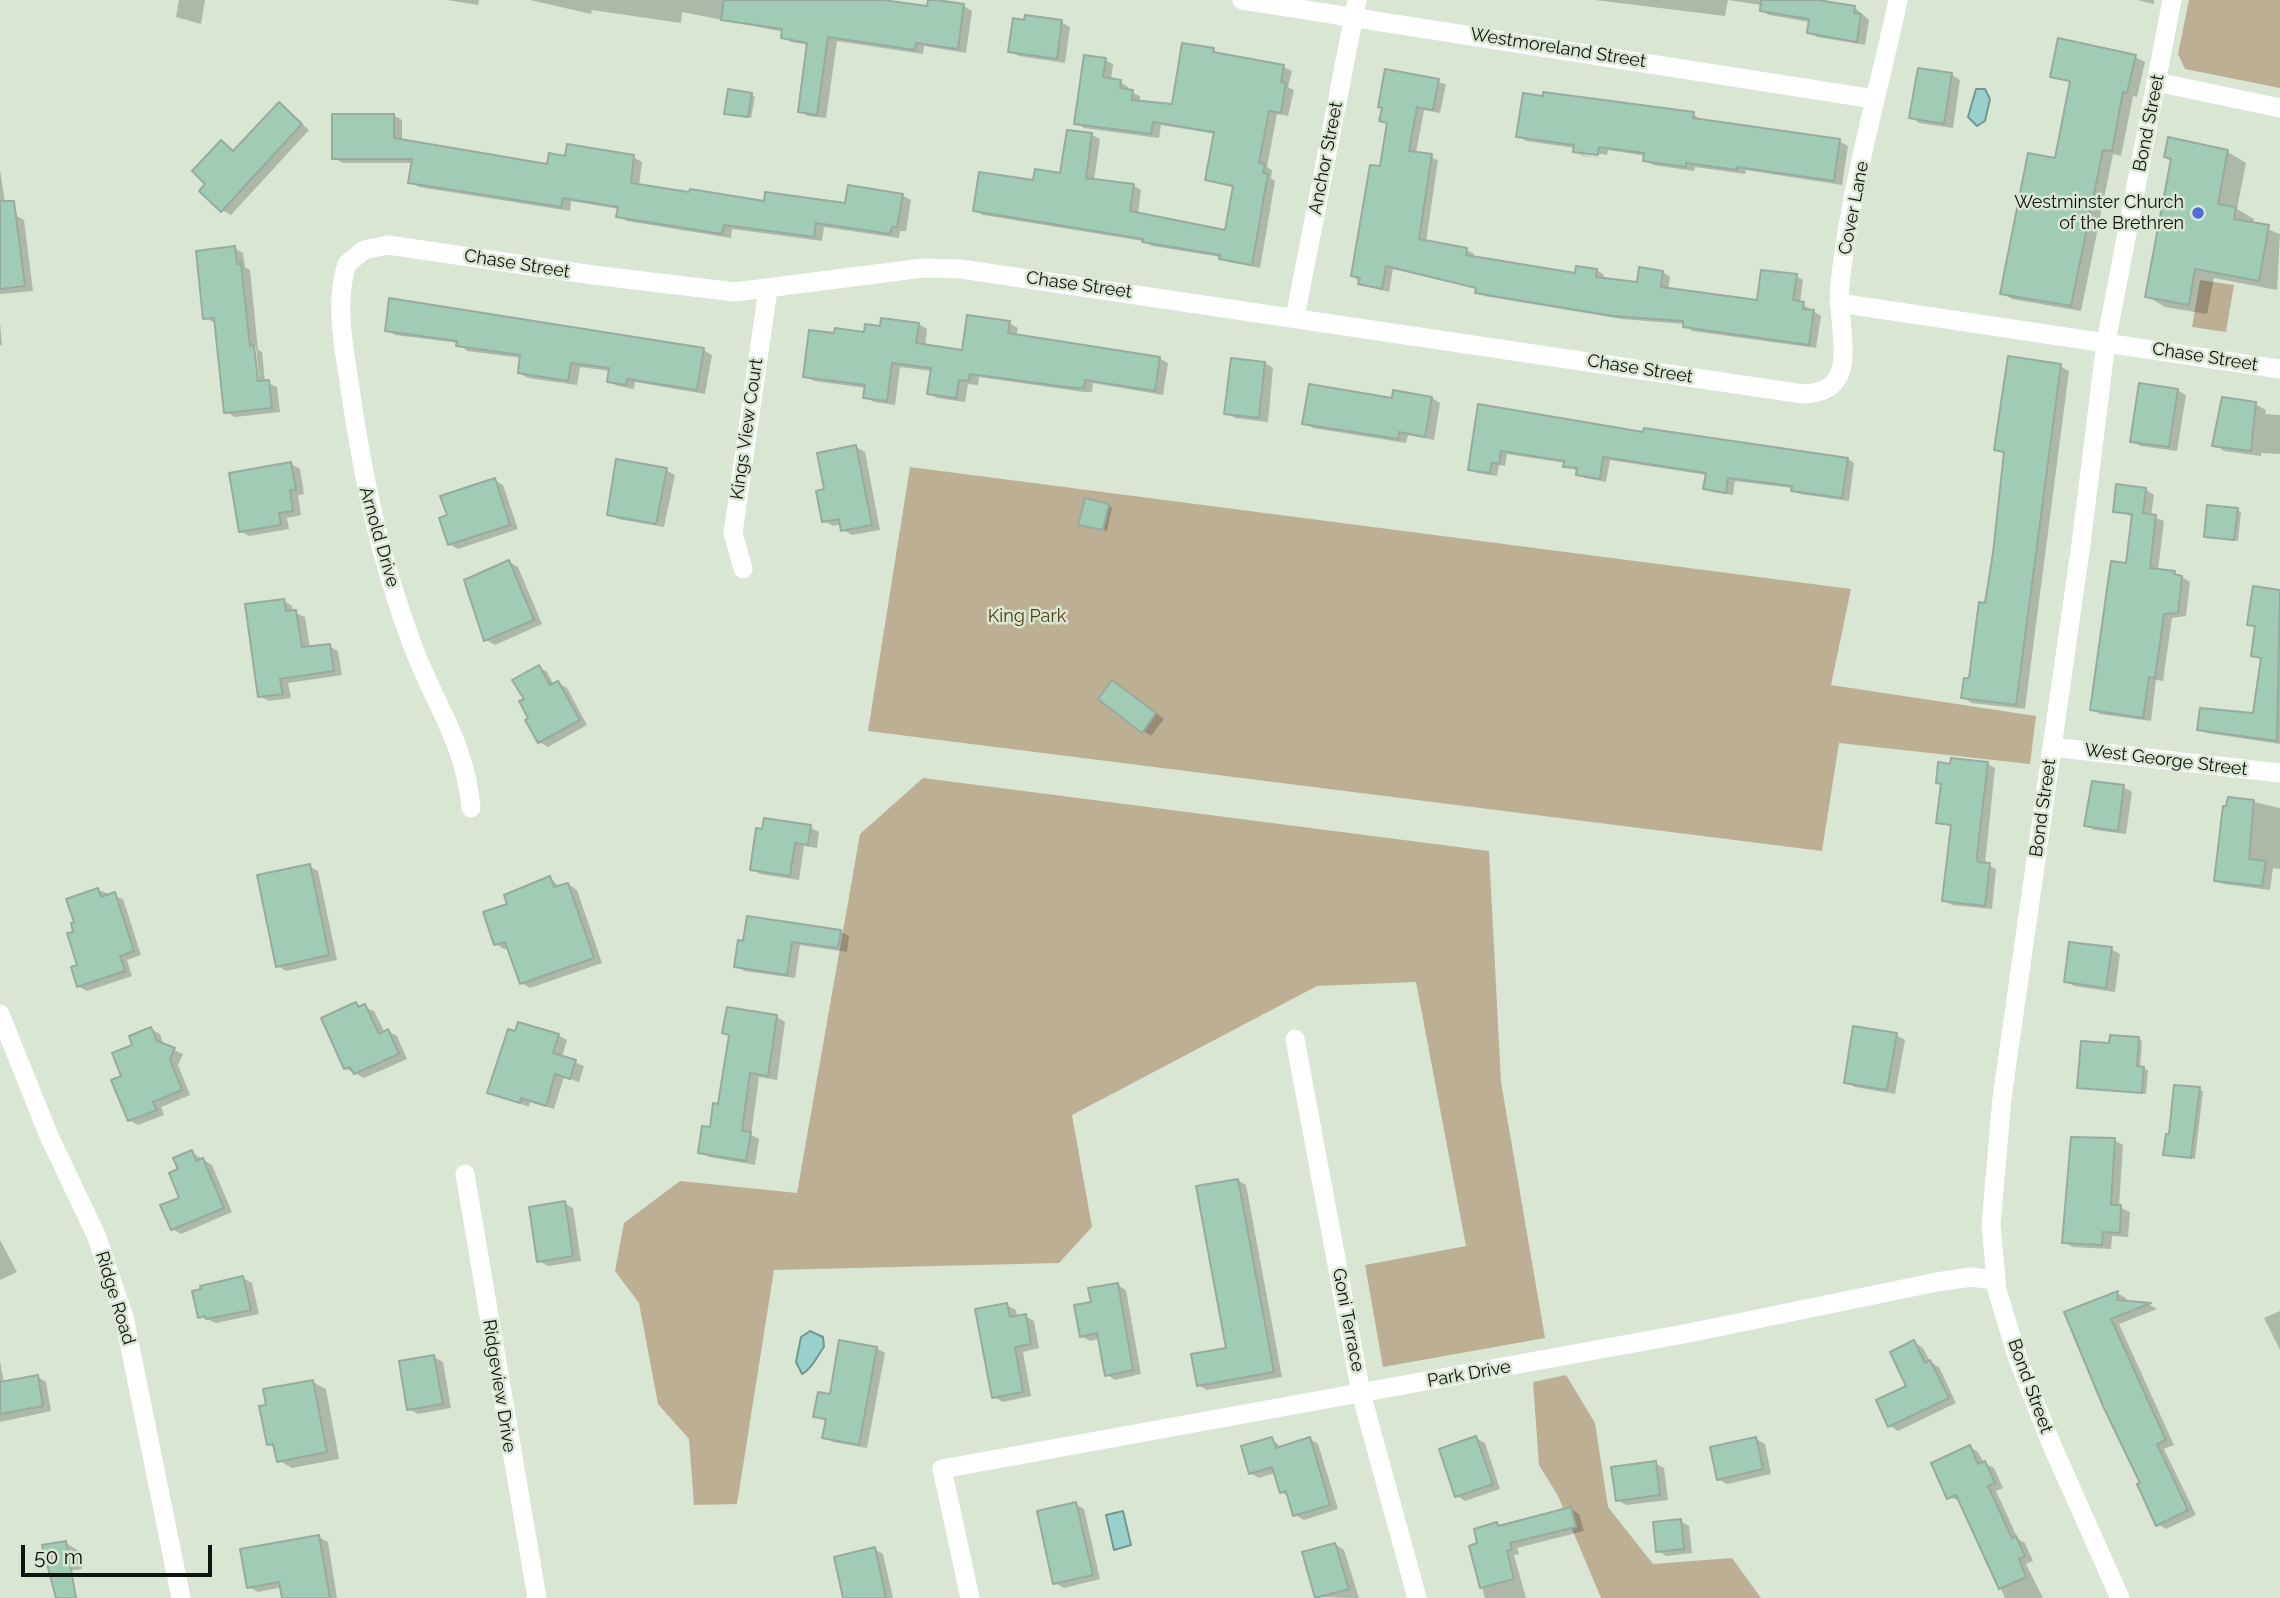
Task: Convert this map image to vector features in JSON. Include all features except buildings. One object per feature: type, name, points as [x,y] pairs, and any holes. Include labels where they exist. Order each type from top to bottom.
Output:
[{"type":"street","name":"Westmoreland Street","points":[[1242,0],[1356,8],[1874,99]]},
{"type":"street","name":"Cover Lane","points":[[1803,394],[1821,392],[1840,374],[1839,303],[1874,99],[1898,0]]},
{"type":"street","name":"Bond Street","points":[[2120,1598],[2033,1397],[1995,1280],[1991,1225],[2000,1120],[2106,342],[2172,0]]},
{"type":"street","name":"Anchor Street","points":[[1295,317],[1356,8]]},
{"type":"street","points":[[2156,82],[2280,108]]},
{"type":"street","name":"Chase Street","points":[[355,256],[373,246],[402,246],[734,292],[938,267],[1295,317],[1803,394]]},
{"type":"street","name":"Arnold Drive","points":[[355,256],[344,274],[342,298],[344,351],[363,480],[375,531],[412,645],[465,765],[471,808]]},
{"type":"street","name":"Kings View Court","points":[[743,569],[733,533],[768,289]]},
{"type":"street","name":"Chase Street","points":[[1839,303],[2280,369]]},
{"type":"street","name":"West George Street","points":[[2052,747],[2280,773]]},
{"type":"street","name":"Ridge Road","points":[[0,1014],[49,1136],[96,1235],[124,1317],[181,1598]]},
{"type":"street","name":"Goni Terrace","points":[[1295,1039],[1361,1393],[1416,1598]]},
{"type":"street","name":"Ridgeview Drive","points":[[465,1174],[537,1598]]},
{"type":"street","name":"Park Drive","points":[[971,1598],[942,1469],[1689,1333],[1937,1282],[1971,1277],[1995,1280]]},
{"type":"green space","points":[[2189,0],[2280,0],[2280,88],[2185,69],[2178,54]]},
{"type":"green space","points":[[2200,280],[2234,285],[2226,332],[2192,327]]},
{"type":"green space","name":"King Park","points":[[910,467],[1851,589],[1831,685],[2036,716],[2030,764],[1839,743],[1822,851],[868,731]]},
{"type":"green space","points":[[923,778],[1489,851],[1501,1082],[1545,1338],[1383,1367],[1365,1265],[1466,1246],[1416,982],[1317,986],[1072,1115],[1092,1227],[1059,1263],[774,1270],[737,1504],[694,1505],[689,1439],[658,1404],[639,1303],[615,1271],[624,1223],[680,1181],[797,1193],[860,834]]},
{"type":"green space","points":[[1566,1375],[1595,1423],[1608,1507],[1653,1564],[1732,1558],[1761,1598],[1601,1598],[1558,1496],[1539,1465],[1533,1382]]},
{"type":"water","points":[[1976,89],[1985,89],[1990,99],[1985,121],[1977,126],[1968,117]]},
{"type":"water","points":[[810,1331],[823,1337],[824,1347],[812,1366],[802,1374],[796,1362],[801,1337]]},
{"type":"water","points":[[1123,1511],[1131,1545],[1114,1550],[1106,1515]]},
{"type":"place","name":"Westminster Church of the Brethren","points":[[2198,213]]}]
